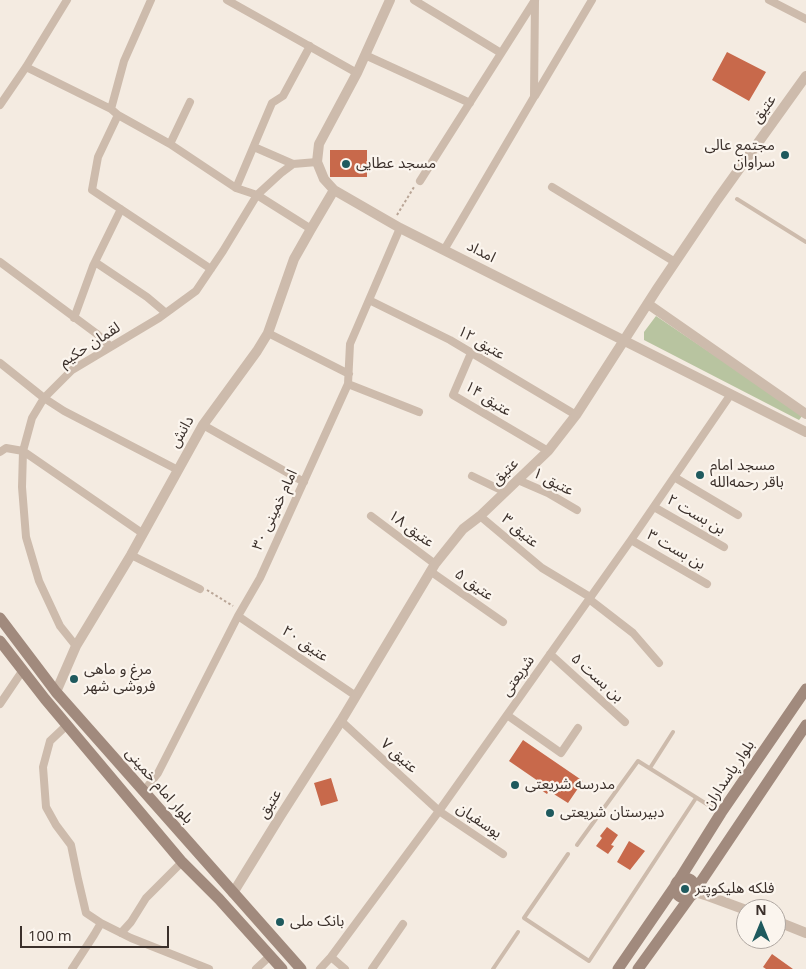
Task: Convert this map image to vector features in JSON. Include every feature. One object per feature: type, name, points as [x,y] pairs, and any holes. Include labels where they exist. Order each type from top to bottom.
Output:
[{"type":"main road","name":"بلوار امام خمینی","points":[[0,618],[56,692],[300,969]]},
{"type":"main road","name":"بلوار امام خمینی","points":[[0,642],[182,862],[224,904],[282,969]]},
{"type":"main road","name":"بلوار پاسداران","points":[[618,969],[677,883],[720,812],[806,688]]},
{"type":"main road","points":[[640,968],[694,893],[806,725]]},
{"type":"main road","points":[[686,878],[692,880],[696,886],[694,893],[684,898],[678,895],[676,892],[677,883],[686,878]]},
{"type":"main road","points":[[224,904],[233,893]]},
{"type":"street","points":[[0,105],[67,0]]},
{"type":"street","points":[[110,109],[124,61],[151,0]]},
{"type":"street","points":[[227,0],[357,73]]},
{"type":"street","points":[[242,8],[246,0]]},
{"type":"street","points":[[254,147],[293,164],[317,162],[319,144],[357,73],[390,0]]},
{"type":"street","points":[[414,0],[501,53]]},
{"type":"street","points":[[420,181],[535,0]]},
{"type":"street","points":[[534,97],[535,0]]},
{"type":"street","points":[[444,250],[592,0]]},
{"type":"street","points":[[769,0],[806,19]]},
{"type":"street","points":[[236,188],[272,103],[282,96],[310,46]]},
{"type":"street","points":[[365,55],[470,103]]},
{"type":"street","points":[[26,67],[110,109],[170,144],[236,188],[256,195],[311,229]]},
{"type":"street","name":"عتیق","points":[[233,893],[356,696],[433,568],[463,529],[480,516],[548,451],[576,415],[717,200],[806,76]]},
{"type":"street","points":[[170,144],[190,102]]},
{"type":"street","points":[[118,115],[98,157],[92,190],[211,269]]},
{"type":"street","name":"امداد","points":[[317,162],[324,179],[334,190],[396,226],[805,430]]},
{"type":"street","name":"لقمان حکیم","points":[[76,646],[60,626],[38,581],[26,537],[22,487],[23,451],[32,418],[44,398],[72,370],[166,314],[196,291],[224,251],[256,195],[293,164]]},
{"type":"street","points":[[552,187],[675,262]]},
{"type":"street","name":"دانش","points":[[56,692],[76,646],[203,425],[268,333],[294,259],[334,190]]},
{"type":"street","points":[[74,318],[94,262],[121,209]]},
{"type":"street","name":"امام خمینی ۳۰","points":[[144,792],[158,773],[260,578],[348,384],[350,344],[369,300],[396,226]]},
{"type":"street","points":[[0,262],[97,334],[110,346]]},
{"type":"street","points":[[94,262],[147,297],[166,314]]},
{"type":"street","name":"عتیق ۱۲","points":[[369,300],[450,340],[576,415]]},
{"type":"street","points":[[648,304],[806,414]]},
{"type":"street","points":[[268,333],[349,374]]},
{"type":"street","name":"عتیق ۱۴","points":[[471,353],[453,395],[548,451]]},
{"type":"street","points":[[0,364],[64,411],[178,470]]},
{"type":"street","points":[[348,384],[418,412]]},
{"type":"street","name":"شریعتی","points":[[320,969],[331,957],[439,811],[631,540],[731,394]]},
{"type":"street","points":[[203,425],[304,482]]},
{"type":"street","points":[[0,452],[6,448],[23,451],[142,533]]},
{"type":"street","points":[[472,476],[505,492]]},
{"type":"street","points":[[674,477],[738,515]]},
{"type":"street","name":"عتیق ۱","points":[[518,480],[548,493],[577,510]]},
{"type":"street","name":"بن بست ۲","points":[[654,507],[724,547]]},
{"type":"street","name":"عتیق ۱۸","points":[[371,516],[433,568]]},
{"type":"street","name":"عتیق ۳","points":[[480,516],[542,568],[590,598],[633,633],[659,663]]},
{"type":"street","name":"بن بست ۳","points":[[631,540],[707,584]]},
{"type":"street","points":[[130,554],[200,589]]},
{"type":"street","name":"عتیق ۵","points":[[433,568],[503,622]]},
{"type":"street","name":"عتیق ۲۰","points":[[240,614],[356,696]]},
{"type":"street","name":"بن بست ۵","points":[[550,654],[625,722]]},
{"type":"street","points":[[0,704],[23,670]]},
{"type":"street","points":[[507,715],[561,753],[578,728]]},
{"type":"street","name":"عتیق ۷","points":[[340,721],[439,811]]},
{"type":"street","points":[[67,725],[50,741],[43,767],[46,807],[56,826],[71,845],[86,913],[121,933],[209,969]]},
{"type":"street","name":"یوسفیان","points":[[439,811],[503,854]]},
{"type":"street","points":[[121,933],[146,898],[182,862]]},
{"type":"street","points":[[694,893],[736,906]]},
{"type":"street","points":[[72,969],[101,923]]},
{"type":"street","points":[[372,969],[403,924]]},
{"type":"street","points":[[786,925],[806,933]]},
{"type":"street","points":[[256,969],[270,956]]},
{"type":"street","points":[[331,957],[345,969]]},
{"type":"lane","points":[[738,199],[806,242]]},
{"type":"lane","points":[[650,768],[673,732]]},
{"type":"lane","points":[[577,845],[638,761],[720,812]]},
{"type":"lane","points":[[568,854],[524,918],[589,961],[696,798]]},
{"type":"lane","points":[[493,969],[518,932]]},
{"type":"path","points":[[396,226],[412,189],[420,181]]},
{"type":"path","points":[[200,589],[206,589],[240,614]]},
{"type":"green space","points":[[656,316],[803,415],[799,420],[644,340],[644,332]]},
{"type":"building","points":[[727,52],[766,72],[749,101],[712,80]]},
{"type":"building","points":[[330,150],[367,150],[367,177],[330,177]]},
{"type":"building","name":"مدرسه شریعتی","points":[[523,740],[583,781],[568,803],[549,791],[547,794],[538,788],[541,783],[509,761]]},
{"type":"building","points":[[331,778],[338,801],[321,806],[314,783]]},
{"type":"building","points":[[607,827],[618,835],[611,845],[614,846],[608,854],[596,846],[602,838],[600,836]]},
{"type":"building","points":[[629,841],[645,851],[630,870],[617,862]]},
{"type":"building","points":[[772,954],[793,969],[766,969],[763,967]]},
{"type":"place","name":"مجتمع عالی سراوان","points":[[785,155]]},
{"type":"place","name":"مسجد عطایی","points":[[346,164]]},
{"type":"place","name":"مسجد امام باقر رحمه‌الله","points":[[700,475]]},
{"type":"place","name":"مرغ و ماهی فروشی شهر","points":[[74,679]]},
{"type":"place","name":"مدرسه شریعتی","points":[[515,785]]},
{"type":"place","name":"دبیرستان شریعتی","points":[[550,813]]},
{"type":"place","name":"فلکه هلیکوپتر","points":[[685,889]]},
{"type":"place","name":"بانک ملی","points":[[280,922]]}]
